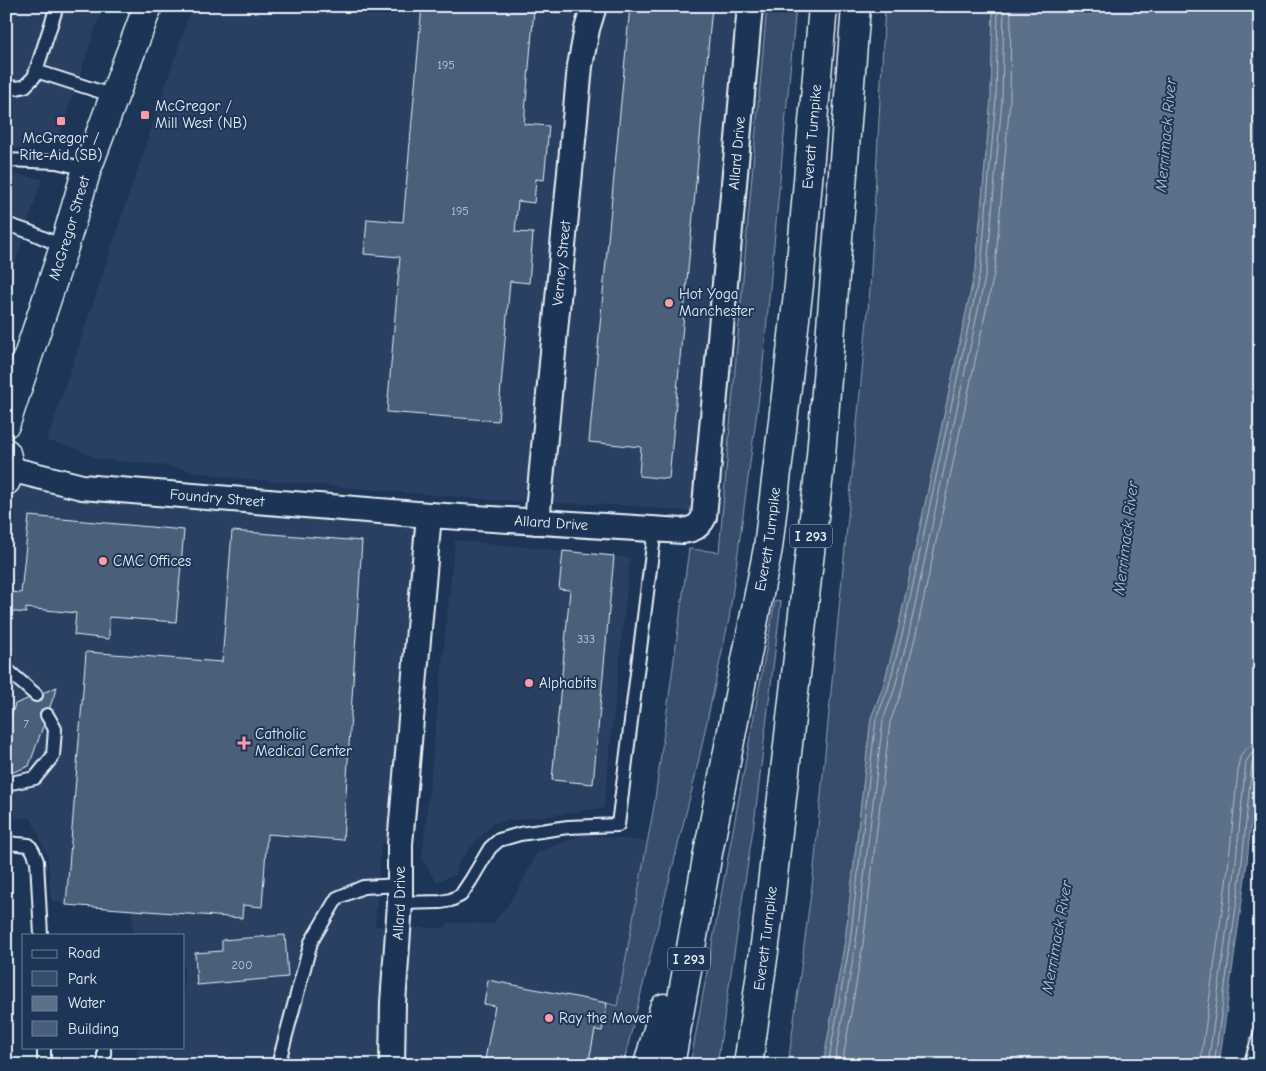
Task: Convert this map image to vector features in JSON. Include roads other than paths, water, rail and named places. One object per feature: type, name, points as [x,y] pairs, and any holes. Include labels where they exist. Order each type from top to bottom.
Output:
[{"type":"main road","name":"McGregor Street","points":[[6,423],[64,247],[87,169],[148,6]]},
{"type":"main road","name":"Everett Turnpike","points":[[670,1065],[708,853],[768,548],[800,285],[823,6]]},
{"type":"main road","name":"Everett Turnpike","points":[[748,1065],[766,937],[821,456],[856,6]]},
{"type":"main road","points":[[648,1065],[708,853]]},
{"type":"street","name":"Verney Street","points":[[537,522],[580,66],[594,6]]},
{"type":"street","name":"Allard Drive","points":[[392,1065],[401,834],[430,515],[683,531],[699,526],[704,517],[750,6]]},
{"type":"street","name":"Foundry Street","points":[[7,468],[82,487],[430,515]]},
{"type":"lane","points":[[6,86],[17,88],[25,86],[34,77],[56,6]]},
{"type":"lane","points":[[36,71],[114,96]]},
{"type":"lane","points":[[6,160],[56,162],[87,169]]},
{"type":"lane","points":[[6,224],[64,247]]},
{"type":"lane","points":[[278,1065],[311,942],[337,898],[363,887],[441,902],[451,900],[461,895],[490,848],[499,840],[520,834],[568,827],[618,825],[655,529]]},
{"type":"lane","points":[[6,669],[36,695]]},
{"type":"lane","points":[[6,784],[34,778],[53,756],[55,729],[47,715]]},
{"type":"lane","points":[[6,843],[29,845],[38,861],[40,934]]},
{"type":"lane","points":[[1250,1065],[1260,1034]]},
{"type":"lane","points":[[44,1048],[44,1065]]},
{"type":"lane","points":[[104,1048],[104,1065]]},
{"type":"water","name":"Merrimack River","points":[[993,6],[1260,6],[1260,739],[1246,871],[1219,1065],[823,1065],[845,941],[871,718],[883,687],[898,630],[976,266],[991,99]]},
{"type":"place","name":"McGregor / Mill West (NB)","points":[[145,115]]},
{"type":"place","name":"McGregor / Rite-Aid (SB)","points":[[61,121]]},
{"type":"place","name":"Hot Yoga Manchester","points":[[669,303]]},
{"type":"place","name":"CMC Offices","points":[[103,561]]},
{"type":"place","name":"Alphabits","points":[[529,683]]},
{"type":"place","name":"Catholic Medical Center","points":[[244,743]]},
{"type":"place","name":"Ray the Mover","points":[[549,1018]]}]
